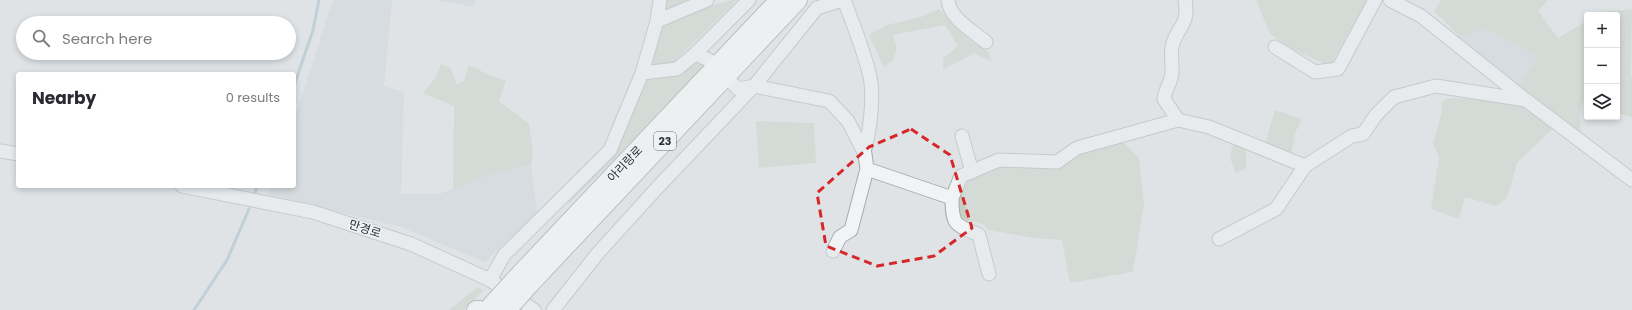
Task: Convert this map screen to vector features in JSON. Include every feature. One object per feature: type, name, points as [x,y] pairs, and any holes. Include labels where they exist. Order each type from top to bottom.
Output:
[{"type":"highway","name":"아리랑로","points":[[507,310],[526,278],[779,0]]},
{"type":"highway","name":"아리랑로","points":[[483,309],[526,278],[798,0]]},
{"type":"street","points":[[490,280],[504,255],[610,150],[642,73],[657,21],[660,0]]},
{"type":"street","points":[[657,21],[707,0]]},
{"type":"street","points":[[642,73],[677,69],[695,54],[749,0]]},
{"type":"street","points":[[553,310],[598,253],[657,188],[754,86],[817,8],[843,0],[870,74],[871,100],[869,136],[864,152]]},
{"type":"street","points":[[948,0],[948,6],[956,17],[986,42]]},
{"type":"street","points":[[1178,120],[1164,99],[1166,89],[1171,78],[1172,47],[1186,20],[1187,9],[1185,0]]},
{"type":"street","points":[[1275,47],[1315,72],[1338,69],[1375,0]]},
{"type":"street","points":[[1390,0],[1407,3],[1421,16],[1526,100],[1632,180]]},
{"type":"street","points":[[695,54],[709,60]]},
{"type":"street","points":[[732,83],[738,89],[754,86],[829,101],[848,121],[864,152],[867,169],[851,230],[840,237],[833,250]]},
{"type":"street","points":[[1219,239],[1276,209],[1305,166],[1352,136],[1363,134],[1376,115],[1394,97],[1436,86],[1526,100]]},
{"type":"street","points":[[989,274],[979,235],[959,226],[952,217],[952,198],[961,176],[999,160],[1057,162],[1077,148],[1178,120],[1209,127],[1305,166]]},
{"type":"street","points":[[962,136],[972,172]]},
{"type":"street","points":[[0,151],[16,154]]},
{"type":"street","points":[[867,169],[952,198]]},
{"type":"street","name":"만경로","points":[[192,188],[313,212],[411,244],[490,280],[534,310]]},
{"type":"highlighted area","points":[[911,129],[950,155],[972,228],[934,256],[877,266],[826,246],[817,193],[869,147]]},
{"type":"shaded area","points":[[333,0],[392,0],[384,86],[404,92],[401,194],[439,194],[496,172],[531,165],[537,212],[485,262],[401,227],[268,195],[270,188],[296,188],[296,114]]},
{"type":"shaded area","points":[[436,0],[476,0],[473,7]]},
{"type":"shaded area","points":[[666,0],[688,0],[665,10]]},
{"type":"shaded area","points":[[737,0],[674,62],[650,66],[663,25],[710,6]]},
{"type":"shaded area","points":[[1256,0],[1367,0],[1330,66],[1294,50],[1270,34]]},
{"type":"shaded area","points":[[1441,0],[1548,0],[1538,11],[1558,38],[1584,23],[1584,102],[1580,113],[1581,133],[1531,99],[1518,87],[1538,57],[1493,32],[1481,28],[1469,36],[1458,35],[1434,11]]},
{"type":"shaded area","points":[[939,9],[972,42],[988,51],[992,62],[974,53],[943,70],[943,58],[958,46],[945,25],[893,35],[897,48],[893,60],[884,67],[869,35],[887,25],[921,17]]},
{"type":"shaded area","points":[[1632,9],[1632,118],[1620,113],[1620,12],[1599,12]]},
{"type":"shaded area","points":[[1481,28],[1493,32],[1538,57],[1518,87],[1457,41],[1458,35],[1469,36]]},
{"type":"shaded area","points":[[697,59],[706,63],[569,204],[569,197],[616,146],[625,133],[644,77]]},
{"type":"shaded area","points":[[441,64],[450,67],[457,85],[464,81],[469,65],[489,75],[506,81],[499,101],[529,124],[533,152],[531,165],[496,172],[453,189],[454,106],[423,93],[435,78]]},
{"type":"shaded area","points":[[1499,88],[1553,128],[1517,163],[1507,198],[1496,206],[1465,197],[1459,219],[1431,209],[1439,157],[1433,144],[1442,112],[1441,102],[1450,98],[1475,99]]},
{"type":"shaded area","points":[[1275,110],[1302,119],[1295,133],[1291,156],[1265,144]]},
{"type":"shaded area","points":[[756,121],[814,123],[816,163],[759,168]]},
{"type":"shaded area","points":[[1123,142],[1139,158],[1144,205],[1133,272],[1070,283],[1062,240],[1034,238],[989,230],[981,223],[966,220],[954,210],[969,177],[996,166],[1055,166],[1096,147]]},
{"type":"shaded area","points":[[1233,142],[1246,147],[1246,168],[1236,174],[1230,158]]},
{"type":"shaded area","points":[[478,287],[484,290],[464,310],[449,310]]},
{"type":"waterway","points":[[296,80],[313,30],[319,0]]},
{"type":"waterway","points":[[255,193],[256,188]]},
{"type":"waterway","points":[[194,310],[227,260],[249,209]]}]
